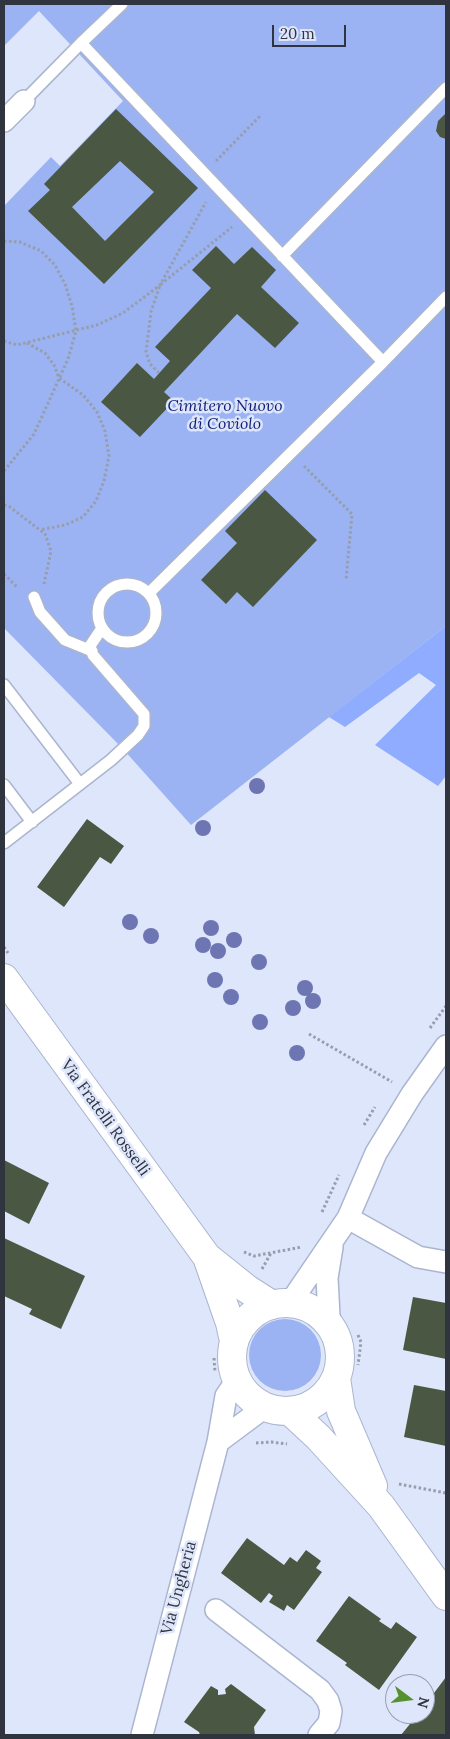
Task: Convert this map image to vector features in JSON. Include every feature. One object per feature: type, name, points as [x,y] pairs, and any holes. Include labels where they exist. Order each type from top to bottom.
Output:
[{"type":"street","points":[[4,121],[24,102]]},
{"type":"street","name":"Via Fratelli Rosselli","points":[[4,978],[207,1257],[247,1289],[281,1304],[304,1306],[316,1312],[334,1333],[339,1348],[340,1363],[336,1378],[328,1391],[318,1401],[305,1408],[278,1409]]},
{"type":"street","points":[[281,1304],[348,1218],[376,1153],[412,1094],[446,1046]]},
{"type":"street","points":[[348,1218],[418,1257],[446,1262]]},
{"type":"street","points":[[333,1239],[327,1278],[329,1316],[334,1333]]},
{"type":"street","name":"Via Fratelli Rosselli","points":[[207,1257],[230,1323],[234,1342]]},
{"type":"street","name":"Via Fratelli Rosselli","points":[[281,1304],[252,1315],[245,1322],[234,1342],[232,1354],[237,1380],[249,1396],[278,1409],[318,1437],[381,1506],[446,1596]]},
{"type":"street","name":"Via Fratelli Rosselli","points":[[336,1378],[341,1412],[381,1506]]},
{"type":"street","name":"Via Ungheria","points":[[142,1735],[218,1442],[226,1396],[237,1380]]},
{"type":"street","points":[[218,1442],[278,1409]]},
{"type":"street","points":[[216,1610],[320,1690],[328,1701],[331,1711],[329,1723],[319,1735]]},
{"type":"lane","points":[[24,102],[122,4]]},
{"type":"lane","points":[[81,43],[383,362]]},
{"type":"lane","points":[[282,256],[446,88]]},
{"type":"lane","points":[[149,593],[383,362],[446,297]]},
{"type":"lane","points":[[123,584],[132,584],[142,587],[149,593],[154,601],[156,620],[152,629],[145,637],[136,641],[126,642],[108,636],[102,628],[98,610],[106,592],[123,584]]},
{"type":"lane","points":[[34,598],[40,612],[65,640],[92,651]]},
{"type":"lane","points":[[4,843],[111,760],[138,735],[144,726],[144,714],[93,655],[90,646],[102,628]]},
{"type":"lane","points":[[4,685],[80,784]]},
{"type":"lane","points":[[4,785],[32,822]]},
{"type":"path","points":[[203,174],[260,116]]},
{"type":"path","points":[[159,373],[150,364],[146,352],[151,312],[160,285],[215,186]]},
{"type":"path","points":[[4,341],[17,346],[97,325],[123,313],[245,217]]},
{"type":"path","points":[[4,241],[20,242],[41,251],[55,265],[65,284],[72,306],[76,330],[68,359],[34,434],[4,471]]},
{"type":"path","points":[[27,343],[45,353],[54,365],[59,378],[82,394],[96,412],[104,430],[109,456],[104,481],[96,501],[83,517],[65,525],[40,530]]},
{"type":"path","points":[[291,453],[352,514],[346,580]]},
{"type":"path","points":[[4,505],[10,507],[45,534],[51,552],[46,578],[38,598],[27,597],[4,574]]},
{"type":"path","points":[[309,1034],[412,1094]]},
{"type":"path","points":[[369,1478],[446,1493]]},
{"type":"green space","name":"Cimitero Nuovo di Coviolo","points":[[4,4],[446,4],[446,626],[191,825],[123,749],[4,628],[4,206],[51,157],[60,166],[123,101],[39,11],[4,46]]},
{"type":"green space","points":[[285,1319],[305,1325],[315,1335],[321,1355],[315,1375],[305,1385],[285,1391],[265,1385],[255,1375],[249,1355],[255,1335],[265,1325]]},
{"type":"shaded area","points":[[446,626],[446,776],[438,786],[375,745],[436,685],[419,673],[345,727],[329,717]]},
{"type":"building","points":[[116,109],[198,188],[104,284],[28,211],[50,190],[44,184]],"holes":[[[120,161],[154,192],[105,241],[72,207]]]},
{"type":"building","points":[[446,113],[446,139],[440,137],[436,131],[438,121]]},
{"type":"building","points":[[216,246],[234,264],[252,247],[276,270],[261,287],[299,323],[275,348],[237,314],[164,392],[174,401],[140,437],[101,402],[137,363],[154,379],[170,361],[155,347],[211,288],[192,270]]},
{"type":"building","points":[[265,490],[317,540],[253,607],[237,592],[226,604],[201,580],[237,543],[225,531]]},
{"type":"building","points":[[87,819],[124,846],[111,864],[100,857],[64,907],[37,887]]},
{"type":"building","points":[[4,1160],[49,1183],[29,1224],[4,1211]]},
{"type":"building","points":[[4,1238],[85,1276],[61,1329],[29,1314],[32,1309],[4,1296]]},
{"type":"building","points":[[413,1297],[446,1303],[446,1359],[403,1350]]},
{"type":"building","points":[[414,1385],[446,1391],[446,1446],[404,1437]]},
{"type":"building","points":[[247,1538],[284,1565],[290,1557],[297,1562],[306,1550],[321,1561],[316,1568],[322,1572],[294,1610],[287,1605],[284,1611],[269,1602],[273,1596],[269,1593],[261,1603],[221,1573]]},
{"type":"building","points":[[349,1596],[381,1619],[379,1621],[391,1629],[396,1622],[417,1637],[390,1674],[385,1674],[385,1682],[379,1690],[345,1665],[347,1663],[316,1641]]},
{"type":"building","points":[[446,1677],[446,1735],[401,1735],[410,1724],[435,1724],[435,1692]]},
{"type":"building","points":[[231,1684],[266,1710],[254,1727],[255,1735],[200,1735],[199,1732],[184,1722],[211,1686],[218,1690],[218,1695],[226,1694],[225,1689]]}]
